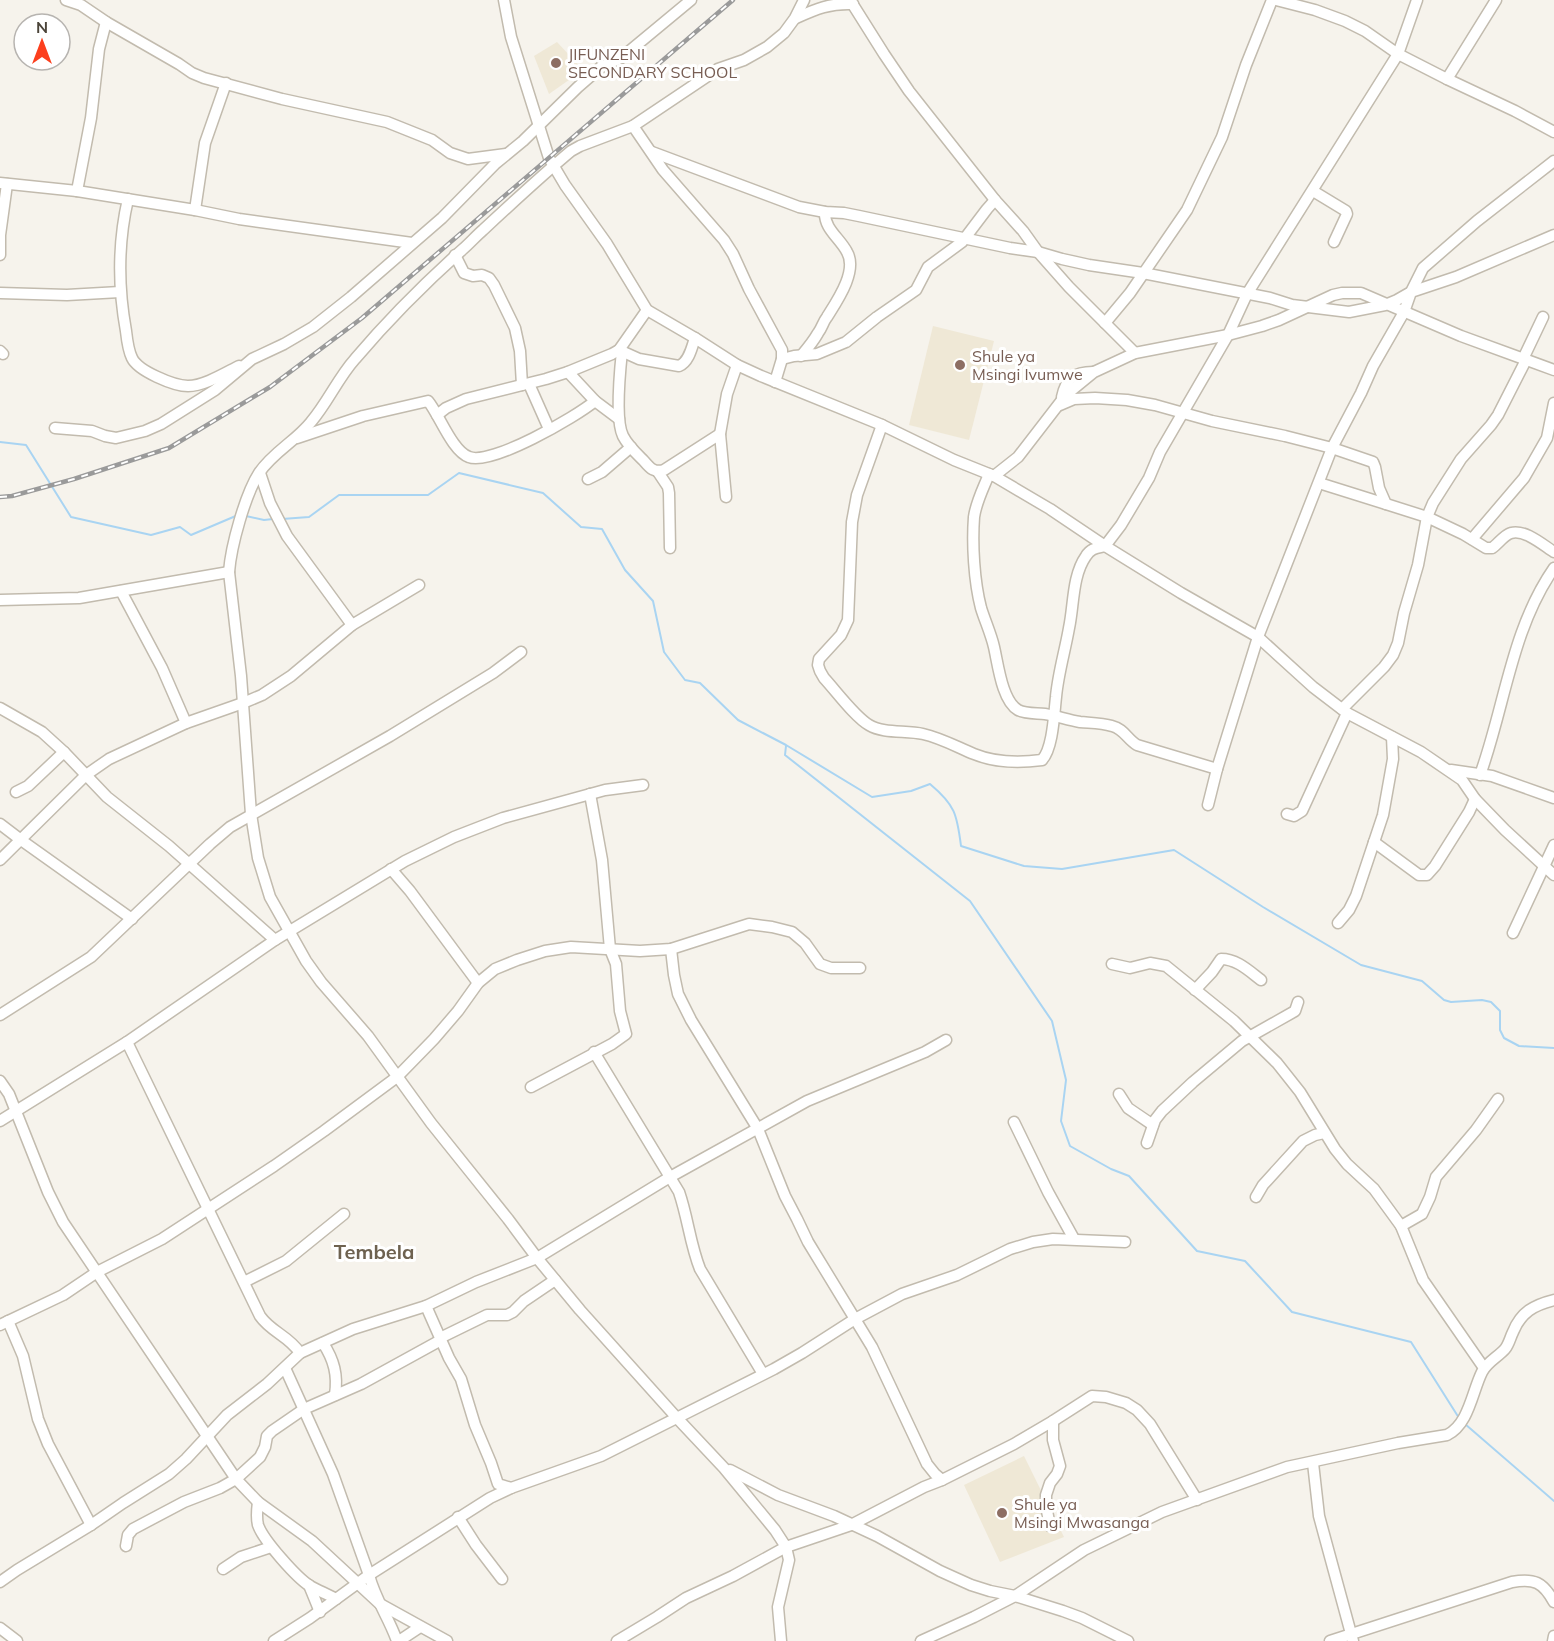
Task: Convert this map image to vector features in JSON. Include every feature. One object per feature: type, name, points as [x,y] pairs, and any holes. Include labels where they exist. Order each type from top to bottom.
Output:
[{"type":"street","points":[[66,0],[81,5],[192,74],[306,105],[387,122],[432,140],[450,153],[468,159],[508,154]]},
{"type":"street","points":[[504,0],[511,37],[553,166],[607,243],[647,310],[737,365],[882,425],[991,475],[1059,515],[1181,593],[1258,637],[1313,687],[1345,711],[1448,769],[1462,780],[1475,799],[1505,830],[1554,875]]},
{"type":"street","points":[[128,199],[122,222],[120,292],[132,358],[137,366],[164,381],[185,386],[192,385],[220,375],[284,344],[333,312],[442,218],[495,164],[578,87],[602,67],[621,58],[691,0]]},
{"type":"street","points":[[781,1641],[778,1607],[789,1560],[786,1548],[755,1504],[537,1258],[368,1036],[321,982],[306,961],[270,897],[258,858],[251,814],[243,703],[229,572],[237,532],[260,473],[279,451],[296,439],[312,421],[337,381],[354,360],[415,294],[553,166],[580,146],[633,126],[718,69],[744,60],[766,47],[784,33],[804,0]]},
{"type":"street","points":[[1105,323],[1130,293],[1187,210],[1222,137],[1248,59],[1274,0],[1315,10],[1345,21],[1365,31],[1398,54],[1554,132]]},
{"type":"street","points":[[882,425],[857,495],[852,522],[848,620],[841,635],[819,659],[819,671],[870,726],[920,733],[938,738],[976,755],[1007,762],[1042,760],[1049,746],[1057,686],[1070,626],[1078,572],[1082,562],[1093,548],[1106,546],[1121,525],[1228,335],[1247,294],[1398,54],[1417,0]]},
{"type":"street","points":[[1447,79],[1496,0]]},
{"type":"street","points":[[795,18],[820,7],[852,2],[909,91],[995,200],[1069,287],[1135,353]]},
{"type":"street","points":[[77,191],[91,118],[99,49],[106,22]]},
{"type":"street","points":[[195,210],[206,142],[226,84]]},
{"type":"street","points":[[633,126],[663,170],[724,240],[733,254],[782,350],[782,359],[775,382]]},
{"type":"street","points":[[652,152],[799,207],[844,213],[965,237],[1089,265],[1143,273],[1308,308],[1349,312],[1385,305],[1411,292],[1456,277],[1554,235]]},
{"type":"street","points":[[1208,805],[1216,769],[1258,637],[1332,448],[1373,366],[1404,312],[1423,268],[1554,161]]},
{"type":"street","points":[[0,255],[3,184],[77,191],[239,219],[412,243]]},
{"type":"street","points":[[1313,191],[1346,211],[1347,214],[1334,242]]},
{"type":"street","points":[[782,359],[817,354],[846,342],[877,316],[916,290],[928,267],[962,242],[995,200]]},
{"type":"street","points":[[801,356],[834,308],[850,270],[848,253],[826,224],[825,212]]},
{"type":"street","points":[[455,255],[464,273],[482,275],[489,278],[494,285],[515,328],[525,384],[549,429]]},
{"type":"street","points":[[0,293],[68,295],[120,292]]},
{"type":"street","points":[[1216,769],[1137,745],[1118,728],[1079,722],[1054,715],[1026,712],[1012,705],[1001,681],[993,644],[981,608],[976,574],[975,514],[991,475],[1018,457],[1059,403],[1094,372],[1135,353],[1228,335],[1279,320],[1333,295],[1361,293],[1461,336],[1554,370]]},
{"type":"street","points":[[647,310],[621,350],[619,419],[622,436],[651,469],[658,472],[668,487],[670,548]]},
{"type":"street","points":[[1287,814],[1299,815],[1302,811],[1345,711],[1393,655],[1418,565],[1427,517],[1439,491],[1461,459],[1498,415],[1543,317]]},
{"type":"street","points":[[437,415],[466,399],[568,372],[621,350],[639,359],[679,366],[684,364],[688,358],[695,338]]},
{"type":"street","points":[[55,428],[92,431],[116,438],[145,431],[161,424],[215,390],[252,359]]},
{"type":"street","points":[[726,497],[720,434],[728,394],[737,365]]},
{"type":"street","points":[[568,372],[595,401],[619,419]]},
{"type":"street","points":[[1059,403],[1074,399],[1095,398],[1127,400],[1332,448],[1373,462],[1379,488],[1386,504]]},
{"type":"street","points":[[296,439],[363,416],[429,402],[460,450],[468,457],[490,457],[506,452],[595,401]]},
{"type":"street","points":[[1472,539],[1531,468],[1547,438],[1554,403]]},
{"type":"street","points":[[658,472],[720,434]]},
{"type":"street","points":[[588,478],[602,472],[631,447]]},
{"type":"street","points":[[260,473],[270,503],[287,536],[352,626]]},
{"type":"street","points":[[1319,483],[1427,517],[1486,548],[1492,548],[1511,533],[1518,533],[1554,552]]},
{"type":"street","points":[[1480,775],[1493,736],[1511,663],[1528,615],[1554,568]]},
{"type":"street","points":[[0,600],[80,598],[229,572]]},
{"type":"street","points":[[0,860],[86,775],[109,759],[186,723],[262,694],[283,681],[352,626],[419,585]]},
{"type":"street","points":[[121,591],[162,668],[186,723]]},
{"type":"street","points":[[0,1015],[62,978],[91,957],[230,827],[390,736],[493,674],[521,652]]},
{"type":"street","points":[[2,712],[42,732],[107,797],[169,846],[275,940]]},
{"type":"street","points":[[1338,923],[1349,910],[1356,896],[1383,815],[1393,759],[1392,737]]},
{"type":"street","points":[[16,792],[28,786],[64,752]]},
{"type":"street","points":[[1448,769],[1510,782],[1554,798]]},
{"type":"street","points":[[0,1121],[127,1042],[275,940],[290,933],[391,869],[435,846],[476,828],[527,811],[590,794],[644,785]]},
{"type":"street","points":[[531,1087],[626,1034],[620,1011],[615,964],[610,949],[602,860],[590,794]]},
{"type":"street","points":[[1374,842],[1419,875],[1427,875],[1435,866],[1475,799]]},
{"type":"street","points":[[0,824],[132,919]]},
{"type":"street","points":[[1513,933],[1554,845]]},
{"type":"street","points":[[391,869],[478,983]]},
{"type":"street","points":[[91,1525],[48,1444],[38,1419],[23,1356],[4,1323],[63,1295],[97,1272],[162,1239],[324,1131],[397,1077],[434,1039],[478,983],[495,969],[545,951],[571,947],[640,951],[671,949],[749,924],[792,932],[805,943],[820,964],[831,969],[860,968]]},
{"type":"street","points":[[671,949],[678,994],[691,1020],[758,1128],[785,1196],[797,1219],[872,1347],[927,1464],[942,1480]]},
{"type":"street","points":[[1195,990],[1221,959],[1228,959],[1243,966],[1261,980]]},
{"type":"street","points":[[1112,964],[1130,968],[1150,963],[1166,966],[1219,1008],[1251,1037],[1288,1076],[1341,1156],[1374,1189],[1401,1227],[1424,1280],[1484,1368]]},
{"type":"street","points":[[1147,1143],[1153,1125],[1162,1112],[1193,1082],[1242,1041],[1295,1011],[1298,1002]]},
{"type":"street","points":[[0,1582],[169,1474],[227,1415],[300,1353],[352,1329],[426,1306],[476,1282],[537,1258],[670,1177],[807,1101],[925,1052],[946,1040]]},
{"type":"street","points":[[127,1042],[265,1323],[288,1339],[300,1353]]},
{"type":"street","points":[[594,1052],[679,1192],[700,1269],[763,1374]]},
{"type":"street","points":[[0,1081],[9,1094],[54,1205],[76,1242],[236,1479],[258,1502],[312,1541],[380,1604],[447,1641]]},
{"type":"street","points":[[1119,1094],[1128,1108],[1153,1125]]},
{"type":"street","points":[[1401,1227],[1422,1214],[1436,1177],[1476,1130],[1498,1099]]},
{"type":"street","points":[[1014,1122],[1074,1239]]},
{"type":"street","points":[[1256,1197],[1263,1185],[1303,1142],[1324,1133]]},
{"type":"street","points":[[244,1282],[286,1261],[344,1214]]},
{"type":"street","points":[[274,1641],[320,1612],[369,1575],[490,1498],[511,1488],[601,1456],[763,1374],[902,1294],[957,1275],[1010,1249],[1033,1242],[1074,1239],[1125,1242]]},
{"type":"street","points":[[126,1546],[128,1535],[133,1529],[184,1502],[236,1479],[260,1457],[267,1436],[304,1409],[391,1368],[487,1316],[507,1315],[513,1312],[529,1297],[555,1280]]},
{"type":"street","points":[[921,1641],[1015,1596],[1084,1550],[1162,1512],[1287,1467],[1454,1432],[1466,1413],[1484,1368],[1510,1342],[1523,1315],[1540,1303],[1554,1300]]},
{"type":"street","points":[[426,1306],[464,1388],[475,1425],[489,1456],[498,1484],[490,1498]]},
{"type":"street","points":[[323,1343],[335,1367],[337,1381],[335,1395]]},
{"type":"street","points":[[285,1368],[333,1474],[373,1589],[398,1641],[420,1627]]},
{"type":"street","points":[[617,1641],[686,1598],[786,1548],[850,1525],[1014,1444],[1092,1396],[1106,1397],[1126,1403],[1137,1410],[1150,1424],[1197,1500]]},
{"type":"street","points":[[1050,1526],[1046,1495],[1060,1466],[1053,1440],[1053,1421]]},
{"type":"street","points":[[1313,1463],[1319,1516],[1351,1637]]},
{"type":"street","points":[[724,1468],[778,1494],[877,1536],[910,1556],[971,1585],[1015,1596],[1082,1618],[1128,1641]]},
{"type":"street","points":[[498,1484],[511,1488]]},
{"type":"street","points":[[258,1502],[259,1527],[271,1547],[309,1585],[336,1599]]},
{"type":"street","points":[[458,1517],[502,1579]]},
{"type":"street","points":[[223,1569],[242,1557],[271,1547]]},
{"type":"street","points":[[1330,1641],[1351,1637],[1512,1582],[1525,1580],[1535,1582],[1543,1586],[1554,1602]]},
{"type":"street","points":[[309,1585],[320,1612]]},
{"type":"street","points":[[0,1628],[18,1641]]},
{"type":"street","points":[[1553,1641],[1554,1636]]},
{"type":"shaded area","name":"JIFUNZENI SECONDARY SCHOOL","points":[[557,42],[583,70],[549,94],[534,56]]},
{"type":"shaded area","points":[[933,326],[994,341],[969,440],[909,425]]},
{"type":"shaded area","points":[[1024,1456],[1064,1537],[1000,1562],[964,1485]]},
{"type":"waterway","points":[[0,442],[26,445],[71,517],[151,535],[180,527],[191,535],[238,515]]},
{"type":"waterway","points":[[282,519],[309,517],[339,495],[428,495],[459,473],[543,493],[581,527],[602,529],[625,570],[653,601],[664,652],[685,680],[700,683],[738,720],[786,745],[872,797],[911,791],[930,784],[950,804],[956,818],[961,846],[1024,866],[1062,869],[1174,850],[1263,907],[1361,965],[1422,981],[1444,1000],[1451,1002],[1482,1000],[1491,1002],[1500,1011],[1500,1030],[1504,1038],[1519,1046],[1554,1048]]},
{"type":"waterway","points":[[246,516],[264,520],[273,519]]},
{"type":"waterway","points":[[786,746],[785,755],[970,901],[1052,1021],[1066,1080],[1061,1121],[1070,1146],[1111,1169],[1129,1176],[1197,1251],[1245,1261],[1292,1312],[1411,1342],[1459,1418]]},
{"type":"waterway","points":[[1465,1424],[1554,1501]]},
{"type":"railway","points":[[0,497],[12,496],[74,479],[169,448],[270,387],[362,318],[733,0]]},
{"type":"place","name":"JIFUNZENI SECONDARY SCHOOL","points":[[556,63]]},
{"type":"place","name":"Shule ya Msingi Ivumwe","points":[[960,365]]},
{"type":"place","name":"Shule ya Msingi Mwasanga","points":[[1002,1513]]},
{"type":"district","name":"Tembela","points":[[374,1251]]}]
